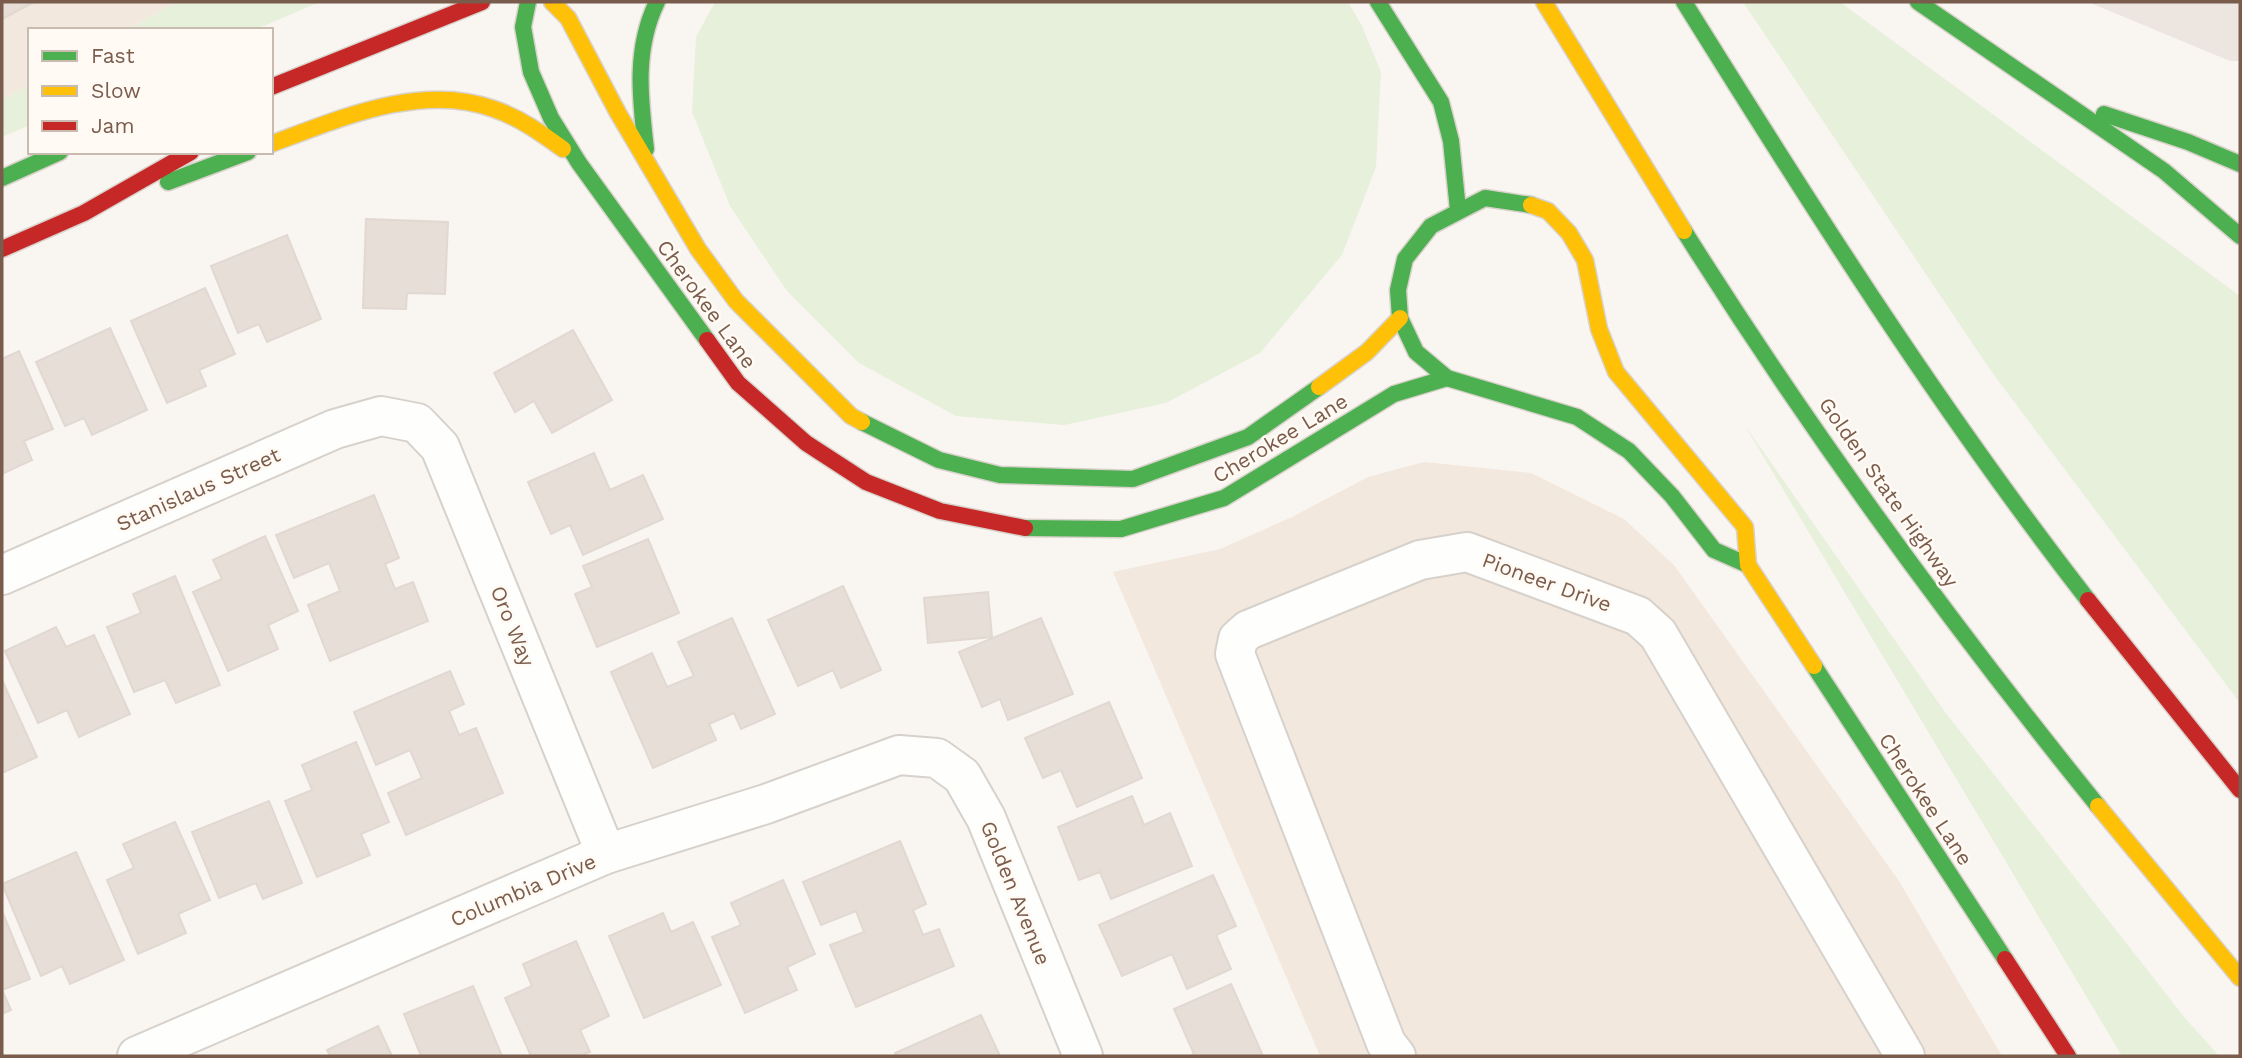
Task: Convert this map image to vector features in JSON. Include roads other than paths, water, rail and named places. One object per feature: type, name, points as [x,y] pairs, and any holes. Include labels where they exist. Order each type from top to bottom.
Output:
[{"type":"main road","points":[[273,86],[482,2]]},
{"type":"main road","name":"Cherokee Lane","points":[[528,2],[523,27],[531,72],[551,118],[579,163],[738,383],[806,443],[866,482],[940,511],[1036,530],[1121,529],[1224,498],[1394,394],[1447,378]]},
{"type":"main road","name":"Cherokee Lane","points":[[552,2],[568,18],[698,249],[736,301],[851,416],[939,460],[1000,475],[1133,479],[1248,437],[1367,352],[1400,318]]},
{"type":"main road","points":[[649,165],[640,104],[641,54],[657,2]]},
{"type":"main road","points":[[1378,2],[1441,102],[1451,141],[1458,210]]},
{"type":"main road","name":"Golden State Highway","points":[[1544,2],[1622,136],[1729,300],[1874,511],[1998,681],[2179,907],[2240,978]]},
{"type":"main road","points":[[1684,2],[1826,226],[1974,447],[2099,616],[2240,790]]},
{"type":"main road","points":[[1918,2],[2068,102],[2164,171],[2240,236]]},
{"type":"main road","points":[[273,143],[355,113],[438,97],[478,102],[515,115],[546,134],[579,163]]},
{"type":"main road","points":[[2068,102],[2189,142],[2240,164]]},
{"type":"main road","points":[[2,178],[56,154]]},
{"type":"main road","points":[[84,213],[187,154]]},
{"type":"main road","points":[[2,249],[84,213],[243,154]]},
{"type":"main road","points":[[2164,171],[2229,205]]},
{"type":"main road","name":"Cherokee Lane","points":[[1748,565],[1714,550],[1672,496],[1629,451],[1577,417],[1447,378],[1416,352],[1400,318],[1398,290],[1405,259],[1431,226],[1485,198],[1521,202],[1548,211],[1569,233],[1585,260],[1599,329],[1616,372],[1745,527],[1748,565],[2068,1056]]},
{"type":"street","name":"Stanislaus Street","points":[[2,575],[335,429],[381,416],[397,419]]},
{"type":"street","name":"Oro Way","points":[[397,419],[417,423],[440,447],[606,854]]},
{"type":"street","name":"Pioneer Drive","points":[[1396,1056],[1386,1043],[1235,654],[1238,639],[1248,631],[1420,560],[1467,552],[1637,616],[1658,634],[1905,1056]]},
{"type":"street","name":"Columbia Drive","points":[[137,1056],[606,854],[766,804],[899,755],[920,757]]},
{"type":"street","name":"Golden Avenue","points":[[920,757],[937,758],[962,776],[986,818],[1083,1056]]}]
